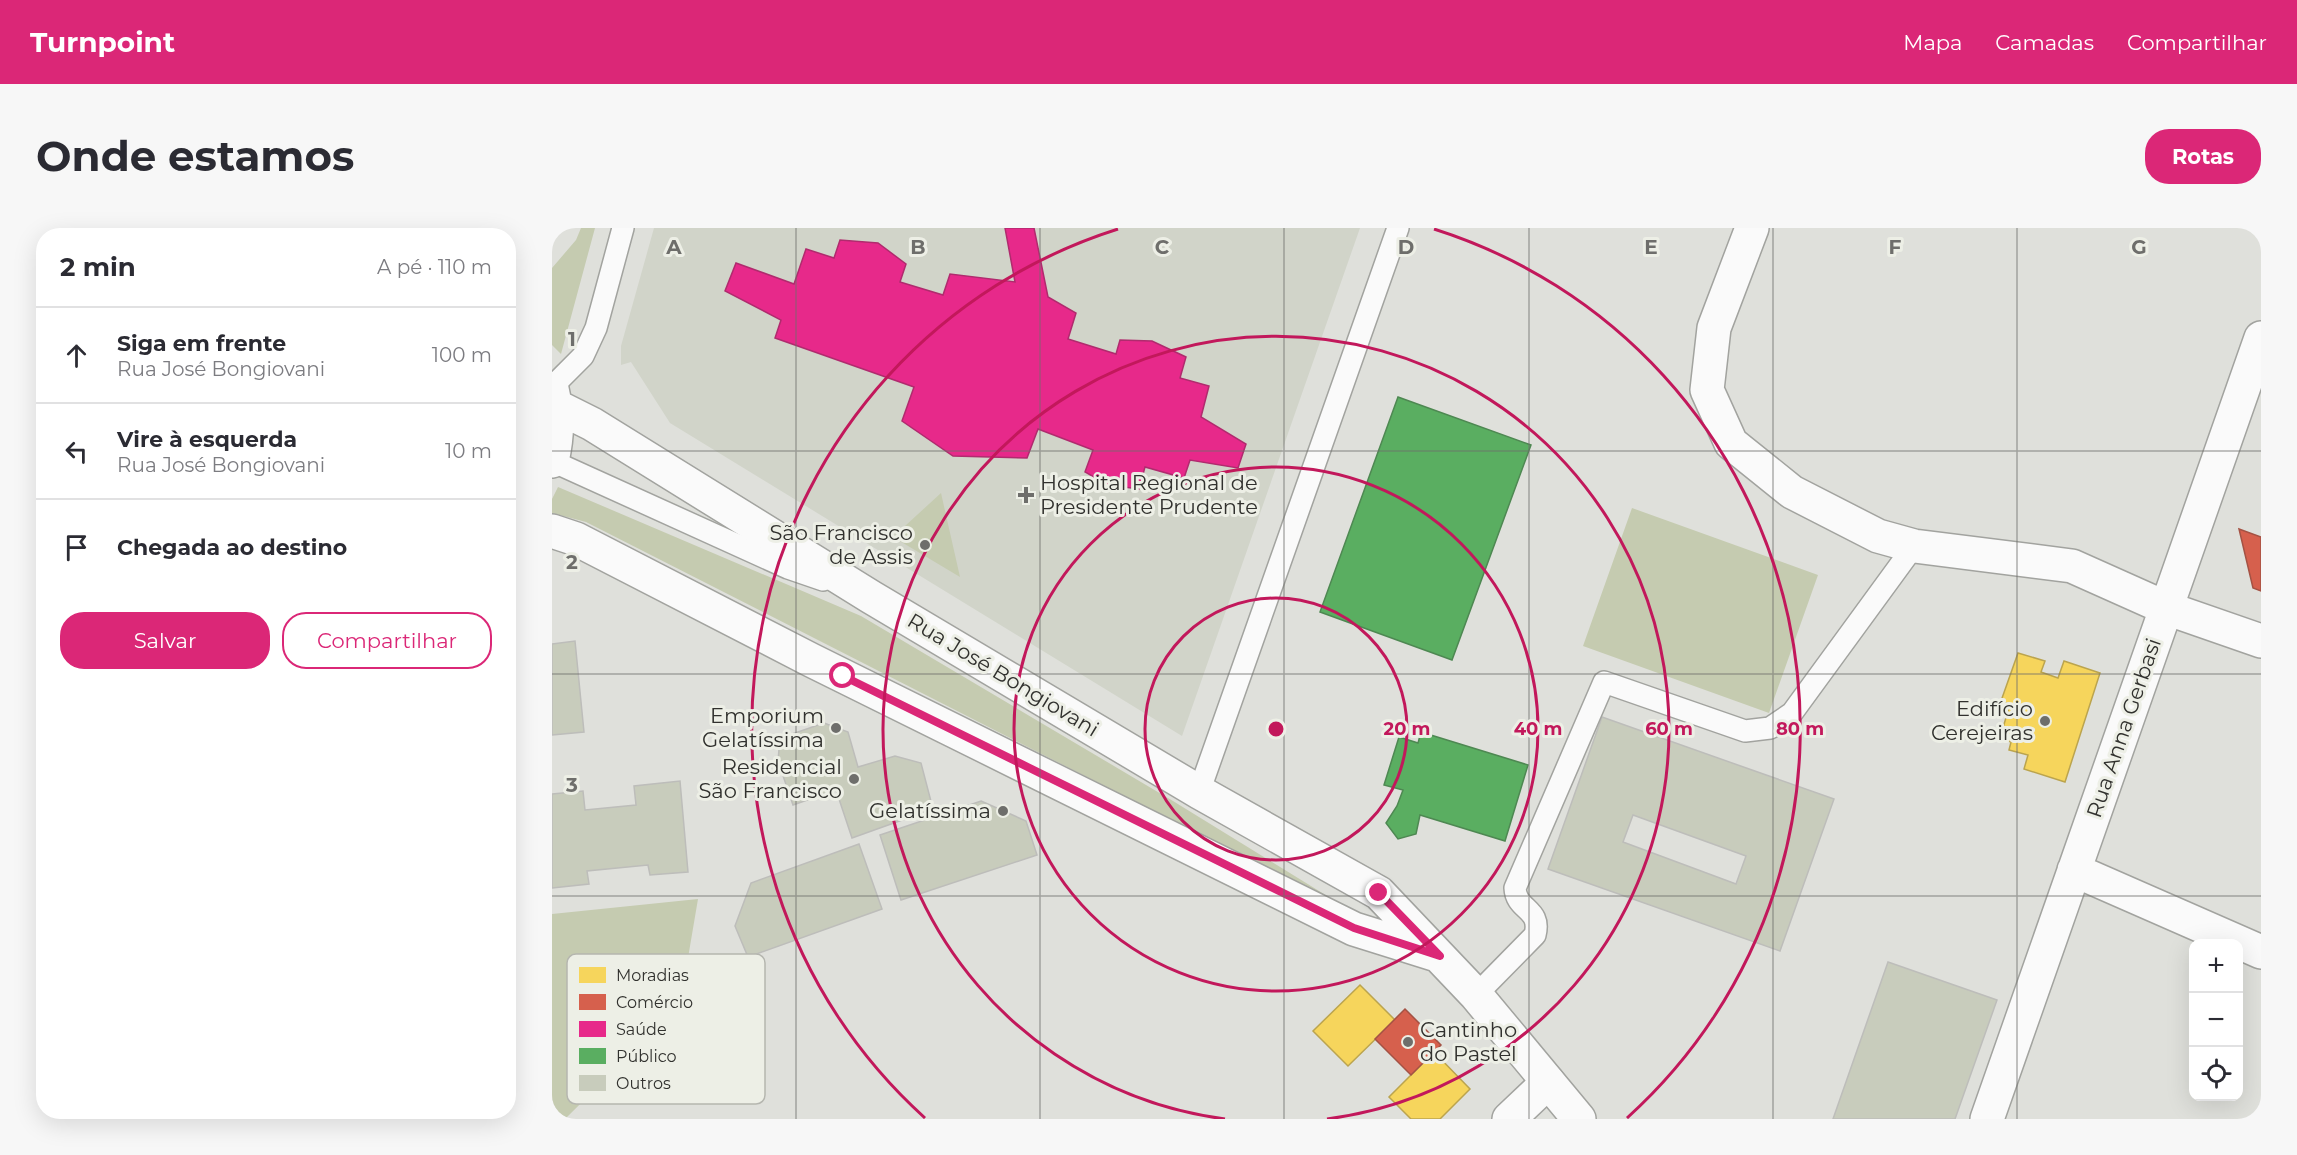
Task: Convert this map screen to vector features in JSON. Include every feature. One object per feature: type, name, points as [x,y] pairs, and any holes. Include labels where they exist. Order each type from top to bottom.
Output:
[{"type":"street","points":[[1752,228],[1714,328],[1707,390],[1731,443],[1792,492],[1878,536],[1914,546],[2072,566],[2166,608],[2261,641]]},
{"type":"street","name":"Rua Anna Gerbasi","points":[[1987,1119],[2261,338]]},
{"type":"street","points":[[552,461],[558,438],[554,396]]},
{"type":"street","name":"Rua José Bongiovani","points":[[554,396],[592,424],[871,597],[1199,792],[1379,893],[1476,995],[1579,1119]]},
{"type":"street","name":"Rua José Bongiovani","points":[[552,531],[576,538],[811,660],[1354,928],[1440,956]]},
{"type":"street","points":[[2074,870],[2261,952]]},
{"type":"street","points":[[1509,1119],[1548,1082]]},
{"type":"lane","points":[[554,396],[582,356],[596,328],[623,228]]},
{"type":"lane","points":[[1199,792],[1398,228]]},
{"type":"lane","points":[[552,461],[788,567],[871,597]]},
{"type":"lane","points":[[1476,995],[1535,935],[1538,925],[1534,914],[1519,902],[1515,888],[1604,682],[1745,731],[1770,728],[1791,713],[1914,546]]},
{"type":"shaded area","name":"Hospital Regional de Presidente Prudente","points":[[654,228],[1360,228],[1182,736],[670,423],[631,362],[621,365],[621,346]]},
{"type":"green space","points":[[581,228],[595,228],[561,354],[552,345],[552,268],[576,240]]},
{"type":"green space","points":[[558,487],[861,616],[1173,801],[1358,915],[586,522],[552,513],[552,499]]},
{"type":"green space","points":[[941,493],[960,577],[893,537]]},
{"type":"green space","points":[[1632,508],[1818,575],[1769,713],[1583,646]]},
{"type":"green space","points":[[698,899],[689,954],[567,954],[567,1104],[580,1104],[565,1119],[552,1119],[552,914]]},
{"type":"building: Moradias","name":"Edifício Cerejeiras","points":[[2018,653],[2045,661],[2041,672],[2058,678],[2064,661],[2100,673],[2065,782],[2024,769],[2028,755],[2009,750],[2011,742],[2000,738],[2010,704],[2001,701]]},
{"type":"building: Moradias","points":[[1360,985],[1395,1020],[1348,1066],[1313,1031]]},
{"type":"building: Moradias","points":[[1434,1052],[1470,1089],[1440,1119],[1411,1119],[1389,1097]]},
{"type":"building: Comércio","points":[[2239,529],[2261,537],[2261,591],[2253,588]]},
{"type":"building: Comércio","name":"Cantinho do Pastel","points":[[1405,1009],[1441,1045],[1411,1075],[1375,1039]]},
{"type":"building: Saúde","points":[[1005,228],[1034,228],[1048,297],[1076,313],[1068,339],[1116,354],[1120,340],[1152,341],[1186,357],[1180,378],[1209,386],[1201,417],[1246,444],[1238,468],[1190,460],[1184,478],[1145,467],[1139,489],[1108,485],[1085,472],[1093,450],[1038,429],[1027,458],[953,456],[902,421],[914,387],[775,338],[781,320],[725,291],[736,263],[794,284],[806,249],[834,258],[840,240],[878,243],[906,264],[900,282],[943,295],[950,274],[1015,282]]},
{"type":"building: Público","points":[[1398,397],[1531,445],[1452,660],[1320,612]]},
{"type":"building: Público","points":[[1421,732],[1528,765],[1505,841],[1420,815],[1416,834],[1398,839],[1386,823],[1397,806],[1403,790],[1384,785],[1399,737],[1418,743]]},
{"type":"building: Outros","points":[[575,641],[584,732],[552,735],[552,644]]},
{"type":"building: Outros","points":[[1602,717],[1834,799],[1780,951],[1548,869]],"holes":[[[1633,815],[1746,856],[1736,884],[1623,842]]]},
{"type":"building: Outros","name":"Residencial São Francisco","points":[[824,723],[848,732],[858,767],[895,756],[921,763],[933,809],[852,838],[836,790],[793,805],[778,761],[780,738]]},
{"type":"building: Outros","points":[[680,781],[688,872],[650,875],[648,865],[587,871],[589,884],[552,888],[552,794],[583,791],[585,810],[636,805],[634,786]]},
{"type":"building: Outros","name":"Residencial São Francisco","points":[[981,801],[1026,821],[1037,855],[901,900],[880,835]]},
{"type":"building: Outros","name":"Residencial São Francisco","points":[[859,844],[882,909],[756,954],[747,954],[735,926],[751,883]]},
{"type":"building: Outros","points":[[1888,962],[1997,1000],[1955,1119],[1833,1119]]},
{"type":"place","name":"Hospital Regional de Presidente Prudente","points":[[1026,495]]},
{"type":"place","name":"São Francisco de Assis","points":[[925,545]]},
{"type":"place","name":"Edifício Cerejeiras","points":[[2045,721]]},
{"type":"place","name":"Emporium Gelatíssima","points":[[836,728]]},
{"type":"place","name":"Residencial São Francisco","points":[[854,779]]},
{"type":"place","name":"Gelatíssima","points":[[1003,811]]},
{"type":"place","name":"Cantinho do Pastel","points":[[1408,1042]]},
{"type":"route","points":[[843,676],[1354,928],[1440,956],[1379,893]]}]
